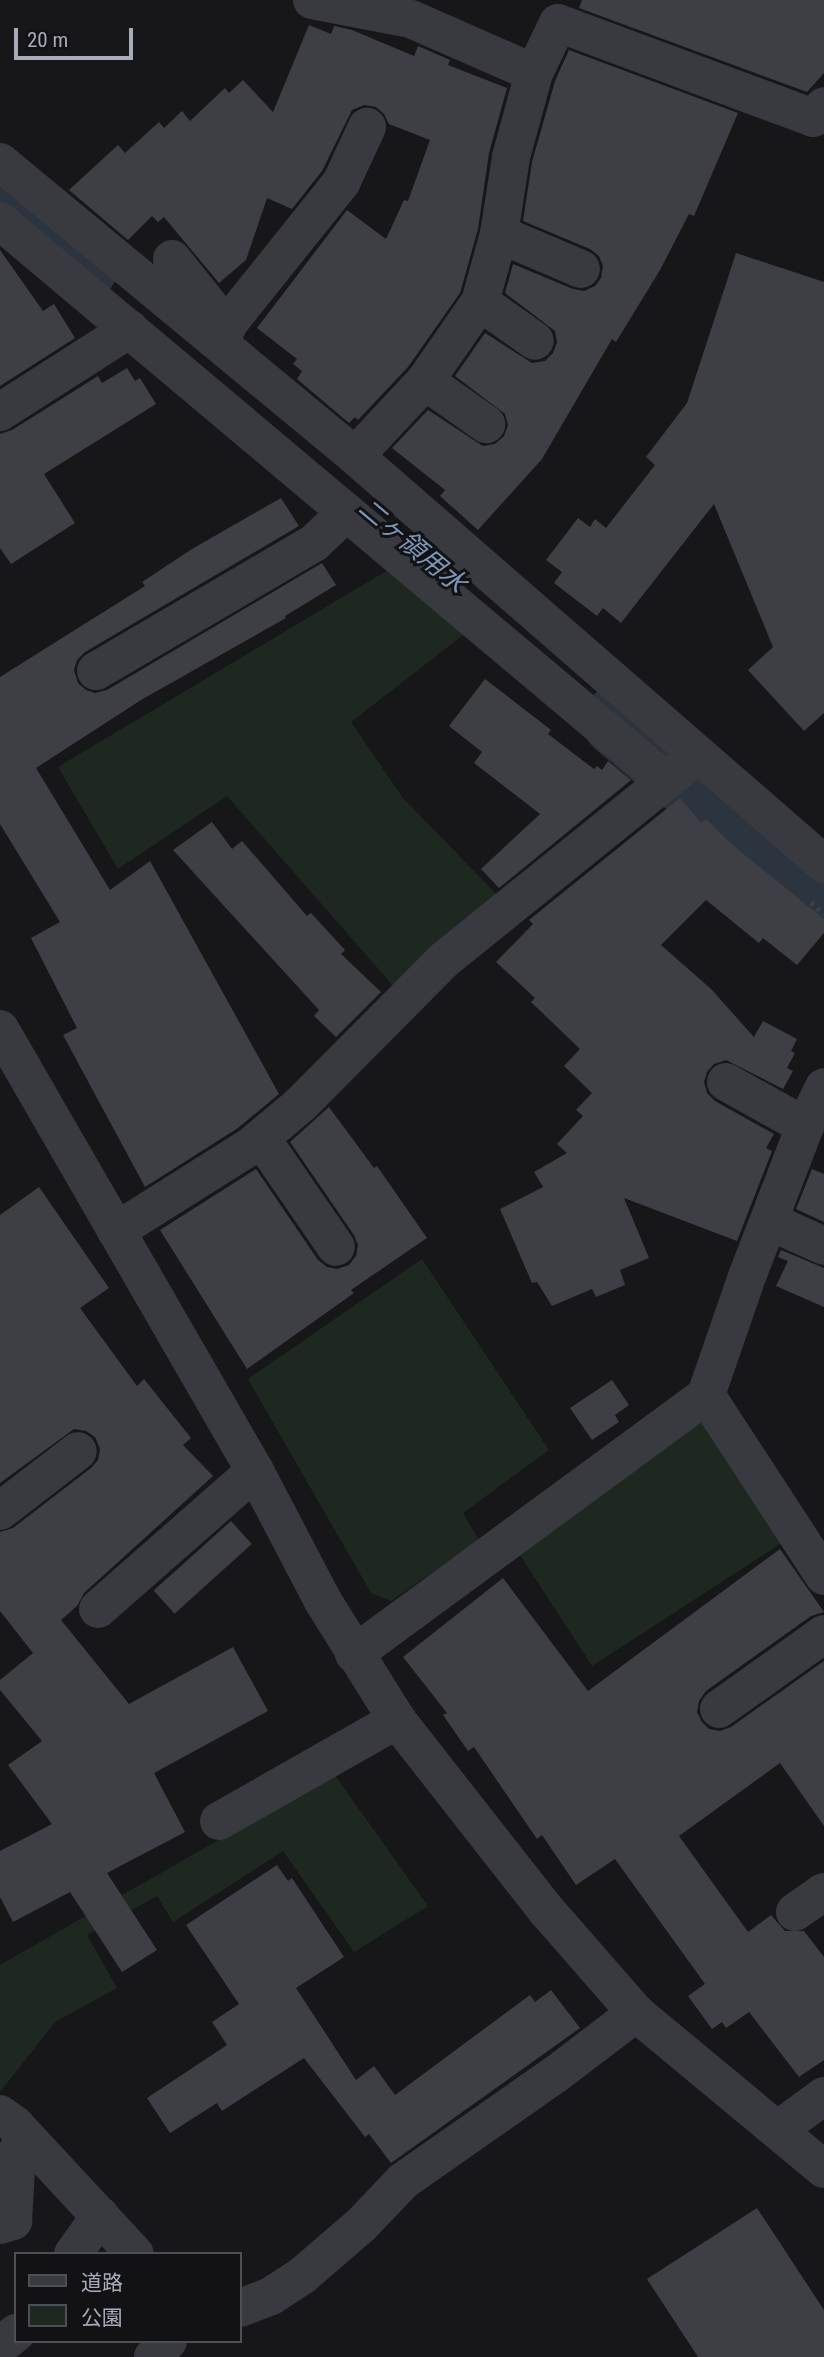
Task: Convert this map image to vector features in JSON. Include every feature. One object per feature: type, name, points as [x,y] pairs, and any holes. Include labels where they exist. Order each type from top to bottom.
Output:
[{"type":"street","points":[[312,0],[411,19],[534,73]]},
{"type":"street","points":[[355,456],[425,381],[480,302],[499,234],[512,158],[534,73],[558,23],[813,118],[824,106]]},
{"type":"street","points":[[221,334],[341,183],[367,127]]},
{"type":"street","points":[[0,162],[221,334],[355,456],[681,768]]},
{"type":"street","points":[[0,221],[513,654],[824,864]]},
{"type":"street","points":[[499,234],[581,269]]},
{"type":"street","points":[[172,258],[221,334]]},
{"type":"street","points":[[480,302],[535,341]]},
{"type":"street","points":[[0,411],[130,329]]},
{"type":"street","points":[[425,381],[486,424]]},
{"type":"street","points":[[96,671],[314,543],[347,512]]},
{"type":"street","points":[[116,1231],[192,1186],[261,1138],[301,1104],[444,960],[681,768]]},
{"type":"street","points":[[0,1029],[255,1471],[354,1654],[397,1720],[547,1911],[636,2013],[690,2061],[779,2129],[824,2169]]},
{"type":"street","points":[[726,1082],[805,1126]]},
{"type":"street","points":[[354,1654],[706,1395],[805,1126],[824,1087]]},
{"type":"street","points":[[261,1138],[336,1247]]},
{"type":"street","points":[[769,1222],[824,1246]]},
{"type":"street","points":[[706,1395],[824,1576]]},
{"type":"street","points":[[0,1511],[78,1451]]},
{"type":"street","points":[[98,1609],[255,1471]]},
{"type":"street","points":[[719,1709],[824,1634]]},
{"type":"street","points":[[219,1821],[397,1720]]},
{"type":"street","points":[[242,2307],[271,2296],[303,2274],[362,2224],[403,2180],[556,2074],[636,2013]]},
{"type":"street","points":[[779,2129],[824,2096]]},
{"type":"street","points":[[13,2126],[133,2252]]},
{"type":"street","points":[[0,2225],[13,2221],[17,2152],[13,2126]]},
{"type":"street","points":[[74,2252],[100,2216]]},
{"type":"street","points":[[0,2346],[14,2335]]},
{"type":"street","points":[[153,2357],[166,2343]]},
{"type":"green space","points":[[393,567],[467,632],[351,722],[403,798],[501,899],[395,988],[227,796],[118,869],[58,767]]},
{"type":"green space","points":[[422,1259],[549,1450],[463,1513],[479,1540],[391,1601],[371,1593],[248,1379]]},
{"type":"green space","points":[[703,1420],[783,1542],[592,1666],[513,1544]]},
{"type":"green space","points":[[334,1774],[428,1906],[354,1952],[283,1851],[173,1922],[157,1896],[87,1935],[117,1988],[55,2022],[0,2092],[0,1965]]},
{"type":"building","points":[[582,0],[824,0],[824,73],[807,92],[579,8]]},
{"type":"building","points":[[309,25],[331,34],[334,26],[352,30],[414,56],[418,46],[450,60],[448,65],[507,88],[489,153],[478,229],[460,293],[408,367],[358,420],[355,417],[349,423],[297,379],[302,371],[293,364],[297,359],[257,328],[347,210],[386,239],[404,200],[408,201],[430,140],[389,124],[384,114],[376,107],[364,105],[352,110],[322,171],[292,209],[267,198],[246,260],[219,283],[164,217],[158,222],[152,216],[128,240],[69,190],[118,145],[125,153],[159,122],[164,128],[182,111],[190,121],[225,88],[229,93],[243,80],[273,112]]},
{"type":"building","points":[[569,50],[738,113],[694,216],[689,214],[660,270],[616,342],[612,339],[542,459],[478,530],[440,496],[445,490],[392,448],[428,410],[483,446],[495,444],[504,436],[508,425],[505,414],[455,376],[485,333],[532,363],[545,361],[553,353],[557,342],[555,331],[505,293],[513,264],[584,291],[595,286],[601,278],[603,266],[599,256],[590,249],[523,221],[532,162],[555,81]]},
{"type":"building","points":[[0,250],[43,311],[54,304],[75,338],[0,386]]},
{"type":"building","points":[[736,253],[824,282],[824,713],[804,731],[748,670],[773,647],[714,504],[621,623],[603,608],[597,616],[554,583],[562,572],[546,560],[578,518],[590,527],[595,519],[606,528],[655,465],[646,457],[687,403]]},
{"type":"building","points":[[127,368],[135,381],[140,378],[156,404],[44,474],[75,523],[11,564],[0,548],[0,434],[12,430],[98,376],[102,383]]},
{"type":"building","points":[[281,498],[299,526],[85,652],[77,660],[74,670],[78,683],[95,693],[107,690],[322,563],[336,585],[285,616],[286,618],[141,700],[36,768],[110,890],[150,861],[279,1094],[238,1128],[145,1187],[63,1035],[77,1028],[31,938],[60,922],[0,824],[0,677],[145,586],[142,582],[192,549]]},
{"type":"building","points":[[485,679],[551,730],[548,734],[594,769],[597,766],[602,770],[608,761],[631,780],[499,888],[481,869],[540,814],[474,763],[482,752],[449,726]]},
{"type":"building","points":[[680,798],[701,823],[706,819],[736,848],[824,919],[824,933],[797,965],[763,938],[759,943],[706,900],[661,945],[711,989],[754,1037],[763,1021],[797,1039],[791,1051],[795,1053],[787,1068],[793,1071],[783,1089],[726,1060],[714,1064],[707,1072],[704,1082],[707,1093],[715,1101],[774,1134],[766,1148],[772,1151],[737,1241],[624,1198],[649,1258],[620,1270],[625,1285],[596,1297],[592,1289],[552,1306],[537,1282],[532,1283],[500,1209],[543,1187],[534,1172],[567,1153],[557,1144],[583,1116],[576,1110],[592,1093],[564,1066],[580,1049],[531,1002],[535,998],[496,962],[533,924],[529,920]]},
{"type":"building","points":[[212,822],[232,849],[242,841],[307,916],[311,913],[345,950],[341,954],[381,992],[336,1037],[314,1016],[319,1010],[173,850]]},
{"type":"building","points":[[329,1107],[374,1168],[377,1166],[427,1238],[351,1290],[354,1293],[247,1369],[160,1230],[256,1169],[318,1260],[327,1267],[337,1269],[349,1265],[356,1256],[358,1245],[354,1235],[290,1142]]},
{"type":"building","points":[[812,1169],[824,1174],[824,1222],[796,1209]]},
{"type":"building","points":[[39,1187],[109,1288],[80,1308],[137,1386],[144,1379],[191,1438],[183,1445],[213,1476],[84,1593],[77,1606],[61,1620],[129,1704],[233,1647],[268,1711],[154,1773],[185,1832],[107,1873],[157,1950],[122,1972],[70,1892],[13,1922],[0,1897],[0,1851],[52,1824],[8,1765],[42,1741],[0,1690],[0,1680],[33,1653],[0,1611],[0,1532],[13,1528],[91,1468],[98,1460],[100,1449],[95,1437],[86,1431],[74,1429],[0,1483],[0,1215]]},
{"type":"building","points":[[781,1250],[824,1268],[824,1307],[776,1286],[788,1261],[778,1257]]},
{"type":"building","points":[[612,1380],[629,1405],[615,1415],[619,1422],[592,1440],[570,1408]]},
{"type":"building","points":[[231,1521],[252,1544],[174,1614],[154,1591]]},
{"type":"building","points":[[780,1549],[824,1612],[811,1616],[706,1691],[699,1701],[697,1712],[709,1729],[720,1731],[731,1727],[824,1661],[824,1826],[780,1763],[679,1836],[748,1932],[771,1915],[785,1931],[804,1931],[824,1957],[824,2060],[799,2077],[749,2012],[726,2028],[722,2022],[712,2029],[688,1996],[705,1984],[615,1859],[576,1885],[542,1835],[537,1839],[474,1747],[468,1751],[443,1715],[447,1713],[403,1657],[503,1578],[588,1691]]},
{"type":"building","points":[[277,1865],[288,1881],[292,1878],[344,1957],[296,1988],[356,2080],[374,2066],[395,2095],[530,1995],[535,2002],[551,1990],[580,2028],[391,2163],[369,2134],[365,2137],[304,2058],[222,2111],[217,2103],[170,2133],[147,2098],[227,2045],[212,2022],[239,2004],[186,1925]]},
{"type":"building","points":[[757,2208],[824,2310],[824,2357],[698,2357],[647,2279]]},
{"type":"waterway","name":"二ヶ領用水","points":[[0,198],[82,267]]},
{"type":"waterway","name":"二ヶ領用水","points":[[618,721],[824,895]]}]
